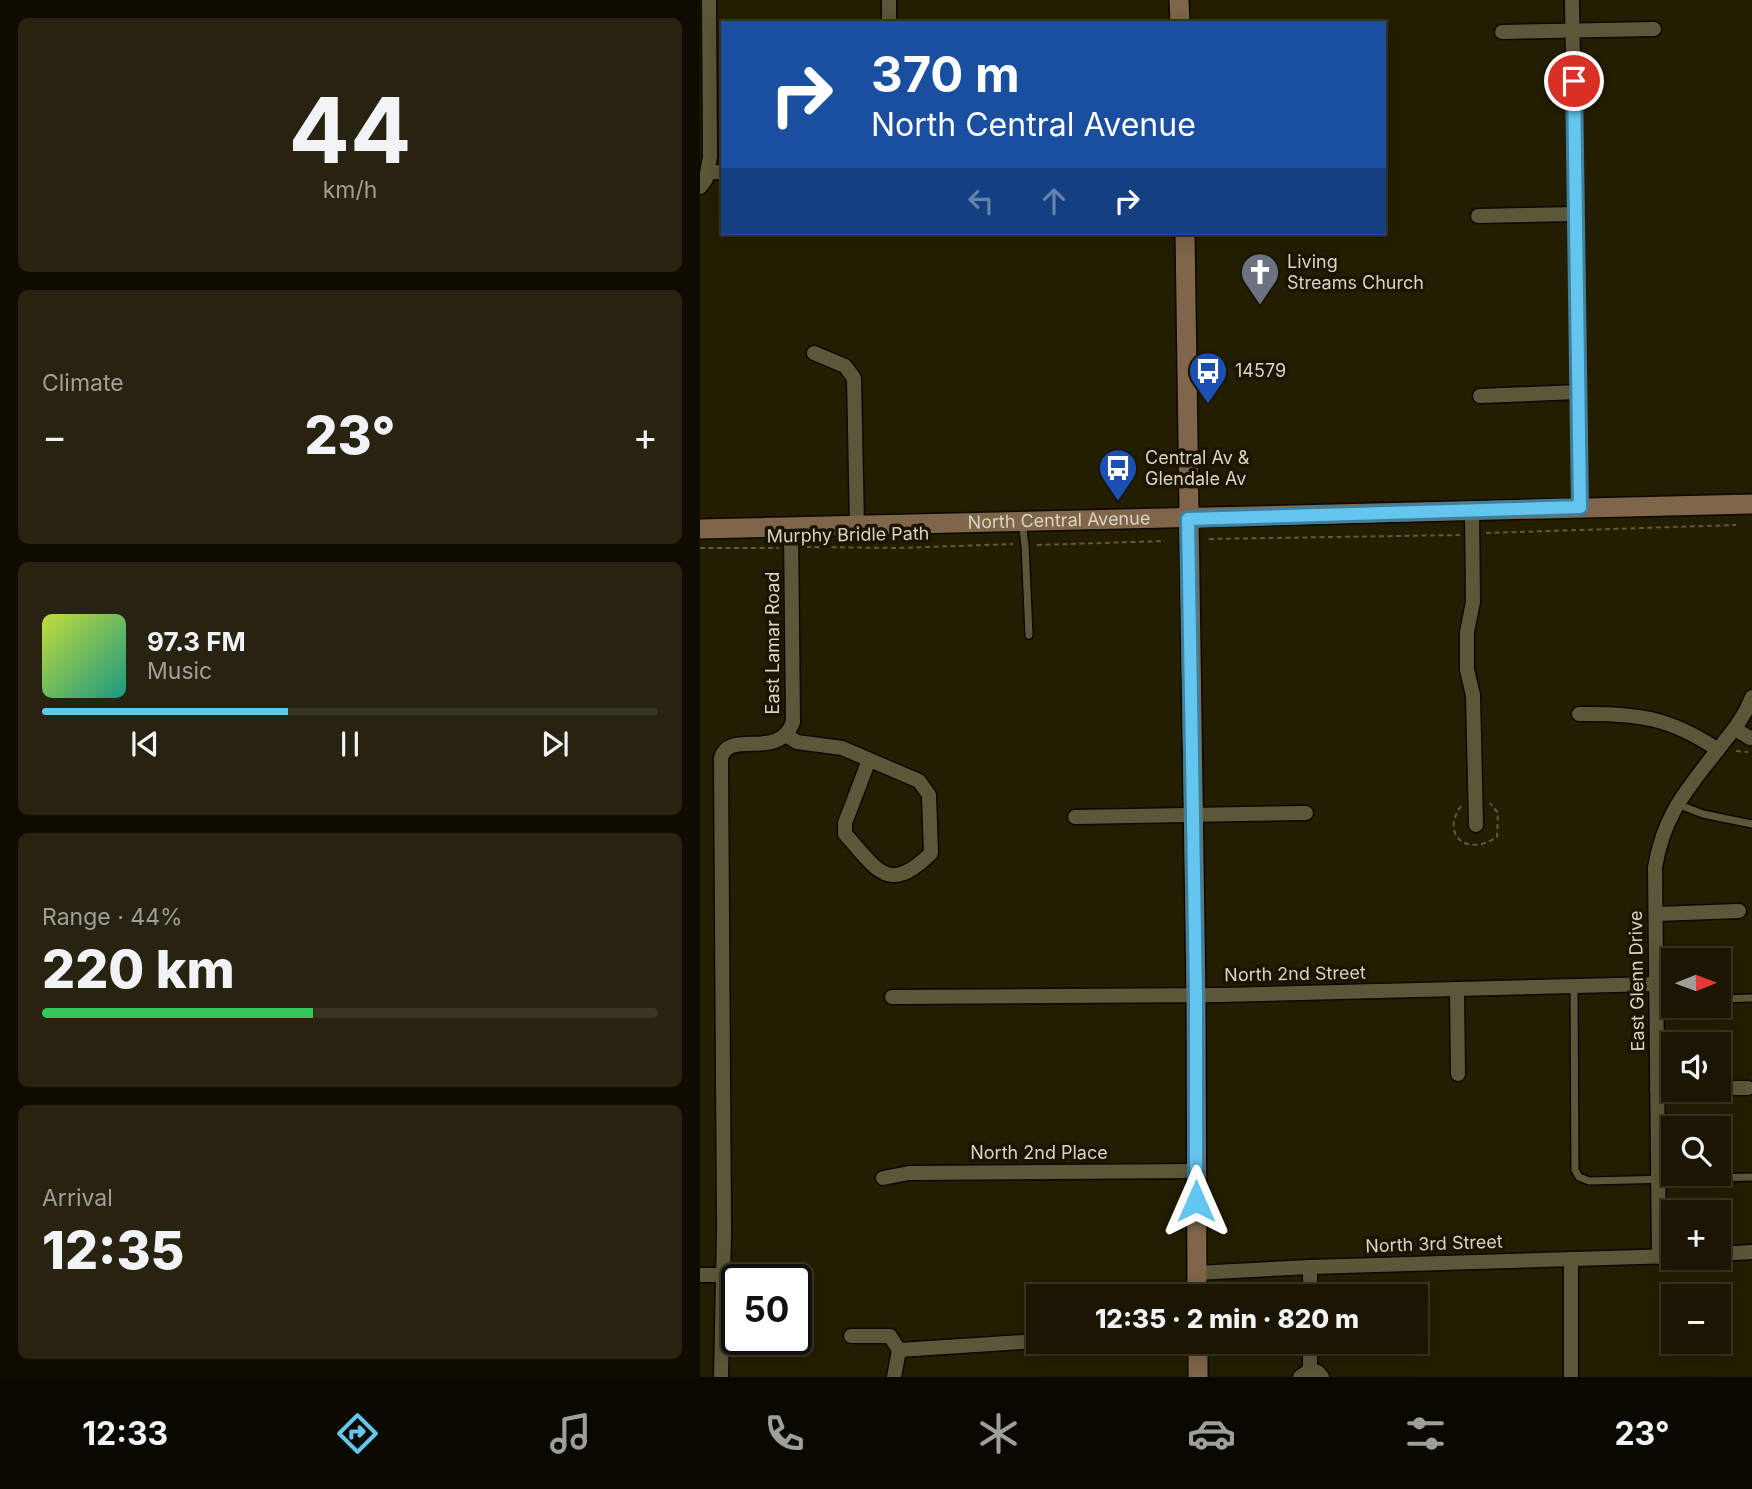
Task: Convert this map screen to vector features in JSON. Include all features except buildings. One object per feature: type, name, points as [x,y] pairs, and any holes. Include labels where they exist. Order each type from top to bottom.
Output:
[{"type":"main road","points":[[1179,0],[1180,21]]},
{"type":"main road","points":[[1185,235],[1196,995],[1196,1284]]},
{"type":"main road","name":"North Central Avenue","points":[[700,529],[791,537],[857,526],[1752,504]]},
{"type":"main road","points":[[1198,1354],[1198,1377]]},
{"type":"street","points":[[700,187],[716,172],[711,150],[709,0]]},
{"type":"street","points":[[889,0],[889,21]]},
{"type":"street","points":[[1572,0],[1580,507]]},
{"type":"street","points":[[1502,32],[1654,29]]},
{"type":"street","points":[[1478,216],[1577,214]]},
{"type":"street","points":[[814,354],[845,366],[854,378],[857,526]]},
{"type":"street","points":[[1480,396],[1578,392]]},
{"type":"street","points":[[1472,511],[1473,602],[1466,632],[1467,670],[1473,695],[1476,825]]},
{"type":"street","name":"East Lamar Road","points":[[723,1264],[721,757],[725,749],[732,745],[770,744],[786,736],[792,726],[791,537]]},
{"type":"street","name":"East Glenn Drive","points":[[1661,1209],[1658,1180],[1655,867],[1659,844],[1666,823],[1677,804],[1735,729],[1752,697]]},
{"type":"street","points":[[1579,714],[1639,715],[1669,723],[1718,750]]},
{"type":"street","points":[[1735,729],[1750,738]]},
{"type":"street","points":[[786,736],[797,742],[842,748],[919,781],[929,795],[930,853],[915,868],[900,876],[888,876],[877,870],[845,834],[845,823],[869,760]]},
{"type":"street","points":[[1075,817],[1306,813]]},
{"type":"street","points":[[1656,914],[1740,911]]},
{"type":"street","name":"North 2nd Street","points":[[892,997],[1196,995],[1574,986],[1656,992]]},
{"type":"street","points":[[1457,989],[1458,1074]]},
{"type":"street","points":[[1731,1088],[1748,1088]]},
{"type":"street","name":"North 2nd Place","points":[[883,1178],[909,1172],[1196,1171]]},
{"type":"street","points":[[1731,1253],[1752,1252]]},
{"type":"street","name":"North 3rd Street","points":[[1196,1273],[1310,1267],[1661,1257]]},
{"type":"street","points":[[1571,1259],[1572,1377]]},
{"type":"street","points":[[1310,1267],[1310,1284]]},
{"type":"street","points":[[700,1275],[721,1274]]},
{"type":"street","points":[[851,1336],[890,1336],[899,1350],[894,1377]]},
{"type":"street","points":[[899,1350],[1026,1342]]},
{"type":"street","points":[[1310,1354],[1311,1375]]},
{"type":"street","name":"East Lamar Road","points":[[721,1355],[721,1377]]},
{"type":"lane","points":[[1022,522],[1029,635]]},
{"type":"lane","points":[[1677,804],[1703,814],[1752,824]]},
{"type":"lane","points":[[1574,986],[1576,1170],[1579,1177],[1589,1181],[1752,1177]]},
{"type":"lane","points":[[1656,992],[1661,994]]},
{"type":"lane","points":[[1731,999],[1752,998]]},
{"type":"path","points":[[1483,536],[1484,533],[1736,525]]},
{"type":"path","points":[[1209,539],[1460,534]]},
{"type":"path","name":"Murphy Bridle Path","points":[[700,548],[791,537],[900,548],[1165,541]]},
{"type":"place","name":"Living Streams Church","points":[[1260,306]]},
{"type":"place","name":"14579","points":[[1208,405]]},
{"type":"place","name":"Central Av & Glendale Av","points":[[1118,502]]},
{"type":"route","points":[[1196,1201],[1196,995],[1188,519],[1580,507],[1574,81]]}]
